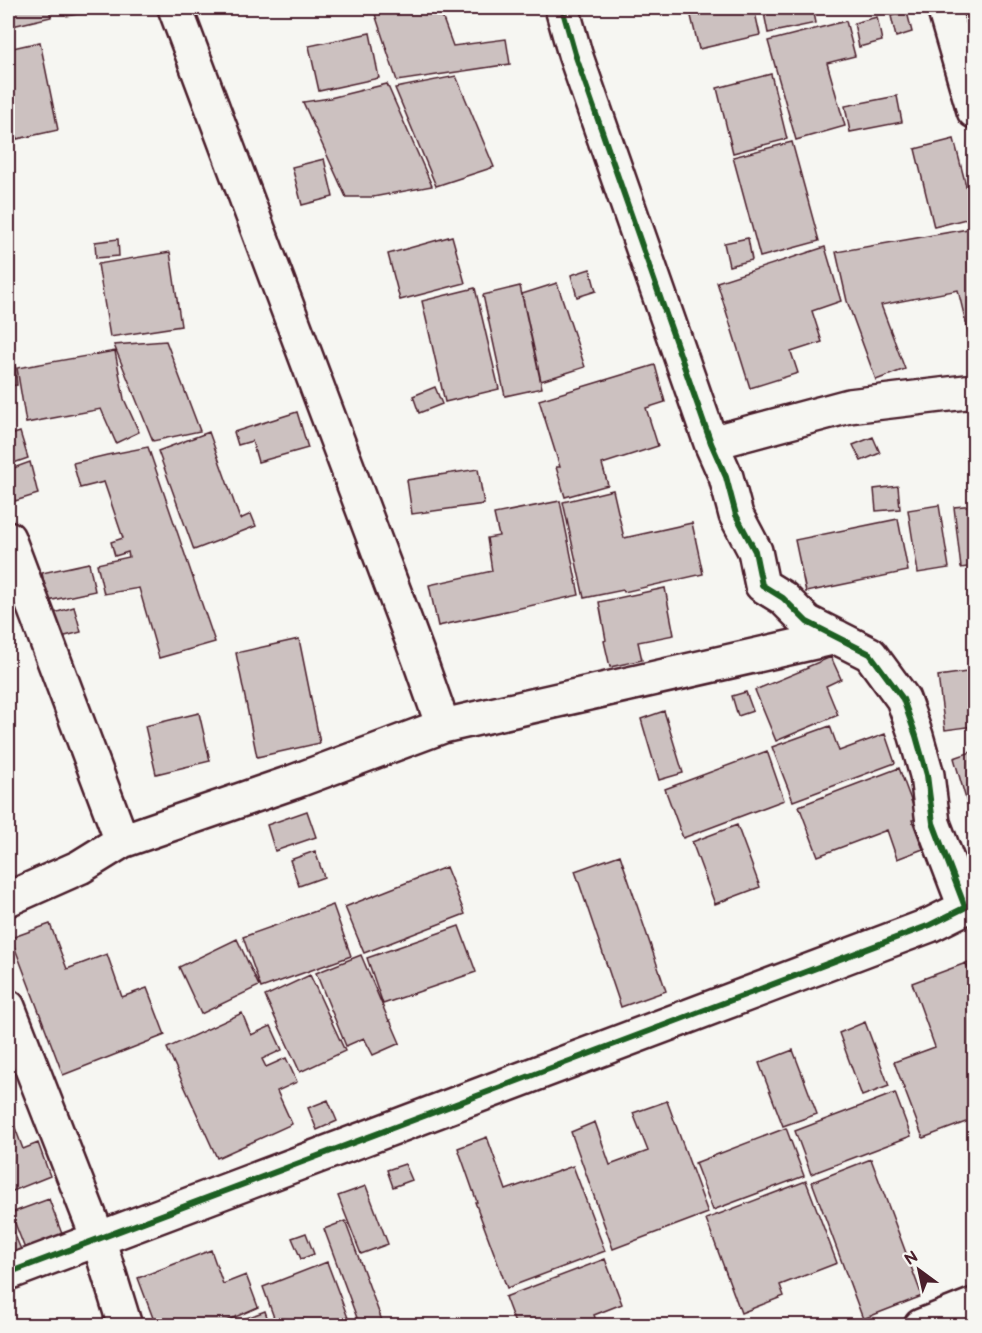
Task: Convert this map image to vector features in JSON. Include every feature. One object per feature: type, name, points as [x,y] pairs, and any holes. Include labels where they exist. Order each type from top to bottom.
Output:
[{"type":"street","points":[[175,8],[443,726]]},
{"type":"street","points":[[8,1273],[930,925],[970,905],[933,824],[927,775],[903,699],[870,654],[807,622],[783,598],[762,585],[755,551],[736,515],[726,477],[711,443],[575,54],[562,8]]},
{"type":"street","points":[[955,12],[975,111]]},
{"type":"street","points":[[711,443],[849,406],[975,391]]},
{"type":"street","points":[[8,538],[122,842]]},
{"type":"street","points":[[8,898],[80,867],[122,842],[443,726],[837,637]]},
{"type":"street","points":[[8,1007],[98,1238],[125,1326]]},
{"type":"street","points":[[921,1326],[975,1305]]},
{"type":"building","points":[[8,8],[49,8],[51,17],[8,27]]},
{"type":"building","points":[[66,8],[114,8],[67,16]]},
{"type":"building","points":[[373,8],[439,8],[453,46],[506,39],[510,64],[397,81]]},
{"type":"building","points":[[689,8],[754,8],[760,35],[699,49]]},
{"type":"building","points":[[763,8],[813,8],[816,23],[768,33]]},
{"type":"building","points":[[907,12],[912,32],[896,37],[891,16]]},
{"type":"building","points":[[877,17],[882,41],[859,47],[854,23]]},
{"type":"building","points":[[846,21],[855,56],[827,63],[845,126],[796,140],[768,41]]},
{"type":"building","points":[[370,33],[379,78],[319,91],[309,46]]},
{"type":"building","points":[[40,42],[58,130],[17,139],[8,97],[8,49]]},
{"type":"building","points":[[771,74],[787,139],[733,153],[717,88]]},
{"type":"building","points":[[456,76],[494,167],[436,186],[395,88]]},
{"type":"building","points":[[387,84],[432,186],[373,197],[346,197],[303,102]]},
{"type":"building","points":[[897,96],[902,122],[850,132],[845,106]]},
{"type":"building","points":[[954,139],[974,217],[934,227],[915,149]]},
{"type":"building","points":[[792,142],[819,241],[760,257],[733,157]]},
{"type":"building","points":[[324,159],[333,197],[302,205],[292,167]]},
{"type":"building","points":[[974,228],[974,356],[958,290],[881,305],[905,369],[876,380],[847,301],[836,252]]},
{"type":"building","points":[[452,236],[465,283],[400,300],[388,254]]},
{"type":"building","points":[[748,238],[752,260],[729,266],[724,243]]},
{"type":"building","points":[[118,239],[119,256],[96,258],[95,242]]},
{"type":"building","points":[[825,247],[841,301],[812,311],[822,342],[791,352],[798,373],[750,388],[717,282]]},
{"type":"building","points":[[170,252],[181,326],[110,337],[98,264]]},
{"type":"building","points":[[590,269],[596,291],[577,297],[571,275]]},
{"type":"building","points":[[557,283],[585,367],[541,381],[522,294]]},
{"type":"building","points":[[520,286],[542,388],[505,396],[483,295]]},
{"type":"building","points":[[475,288],[499,389],[445,402],[422,301]]},
{"type":"building","points":[[166,341],[200,431],[153,441],[114,345]]},
{"type":"building","points":[[115,351],[124,399],[139,432],[116,443],[101,409],[26,423],[17,368]]},
{"type":"building","points":[[15,365],[17,385],[8,386],[8,366]]},
{"type":"building","points":[[655,365],[665,402],[646,408],[658,446],[602,464],[608,485],[565,497],[556,467],[560,467],[539,400]]},
{"type":"building","points":[[435,387],[442,404],[419,413],[413,396]]},
{"type":"building","points":[[297,412],[308,448],[258,462],[252,441],[238,445],[234,432]]},
{"type":"building","points":[[20,432],[28,458],[8,465],[8,436]]},
{"type":"building","points":[[209,432],[240,519],[251,514],[256,526],[194,550],[158,451]]},
{"type":"building","points":[[873,437],[880,453],[861,461],[853,445]]},
{"type":"building","points":[[148,447],[215,642],[159,658],[139,588],[104,594],[97,564],[129,557],[128,552],[115,556],[111,542],[123,538],[104,482],[80,488],[73,463]]},
{"type":"building","points":[[30,462],[38,494],[15,501],[8,470]]},
{"type":"building","points":[[478,469],[484,504],[412,514],[407,480]]},
{"type":"building","points":[[898,486],[900,509],[876,511],[874,489]]},
{"type":"building","points":[[613,490],[624,538],[692,523],[703,574],[624,592],[623,590],[584,598],[563,502]]},
{"type":"building","points":[[560,501],[579,595],[438,626],[429,585],[492,571],[487,538],[499,536],[494,514]]},
{"type":"building","points":[[939,505],[949,568],[918,573],[908,510]]},
{"type":"building","points":[[974,505],[974,566],[961,568],[954,507]]},
{"type":"building","points":[[898,519],[908,571],[806,592],[795,540]]},
{"type":"building","points":[[89,563],[95,591],[48,601],[42,573]]},
{"type":"building","points":[[665,588],[674,635],[638,642],[642,660],[610,667],[599,602]]},
{"type":"building","points":[[74,607],[81,632],[61,637],[54,613]]},
{"type":"building","points":[[299,639],[320,743],[257,757],[236,653]]},
{"type":"building","points":[[831,657],[841,679],[826,686],[838,715],[776,741],[755,690]]},
{"type":"building","points":[[974,671],[974,726],[945,730],[938,676]]},
{"type":"building","points":[[746,692],[753,711],[738,716],[732,696]]},
{"type":"building","points":[[664,711],[683,773],[659,780],[641,719]]},
{"type":"building","points":[[199,713],[210,761],[156,774],[145,726]]},
{"type":"building","points":[[830,726],[839,751],[885,734],[895,763],[793,801],[772,747]]},
{"type":"building","points":[[767,751],[784,800],[683,838],[665,789]]},
{"type":"building","points":[[974,751],[974,827],[954,758]]},
{"type":"building","points":[[899,768],[918,819],[912,820],[923,849],[897,859],[887,830],[818,856],[799,806]]},
{"type":"building","points":[[307,811],[316,837],[275,851],[267,825]]},
{"type":"building","points":[[737,825],[760,887],[715,904],[692,842]]},
{"type":"building","points":[[315,851],[324,877],[299,886],[290,860]]},
{"type":"building","points":[[620,855],[666,991],[621,1007],[575,871]]},
{"type":"building","points":[[446,867],[465,914],[364,953],[345,907]]},
{"type":"building","points":[[333,905],[351,956],[261,988],[243,937]]},
{"type":"building","points":[[50,924],[67,969],[107,954],[122,997],[147,988],[165,1035],[63,1075],[11,938]]},
{"type":"building","points":[[459,926],[476,972],[383,1004],[367,958]]},
{"type":"building","points":[[237,939],[259,986],[201,1014],[179,967]]},
{"type":"building","points":[[361,955],[400,1043],[373,1055],[364,1038],[346,1046],[316,973]]},
{"type":"building","points":[[974,959],[974,984],[966,963]]},
{"type":"building","points":[[966,963],[974,984],[974,1119],[923,1138],[894,1062],[935,1047],[912,983]]},
{"type":"building","points":[[310,975],[345,1051],[300,1072],[265,996]]},
{"type":"building","points":[[242,1013],[251,1035],[271,1026],[282,1050],[262,1059],[266,1067],[286,1058],[297,1082],[277,1091],[292,1124],[217,1158],[167,1048]]},
{"type":"building","points":[[865,1022],[889,1086],[862,1096],[839,1033]]},
{"type":"building","points":[[793,1050],[817,1114],[783,1126],[759,1063]]},
{"type":"building","points":[[895,1093],[911,1136],[811,1174],[795,1131]]},
{"type":"building","points":[[328,1100],[337,1121],[317,1130],[308,1108]]},
{"type":"building","points":[[667,1101],[708,1213],[613,1249],[571,1132],[595,1122],[610,1165],[648,1151],[633,1113]]},
{"type":"building","points":[[8,1109],[23,1149],[38,1143],[50,1176],[8,1193]]},
{"type":"building","points":[[786,1128],[804,1176],[713,1210],[695,1163]]},
{"type":"building","points":[[487,1137],[506,1190],[573,1166],[605,1251],[507,1288],[458,1148]]},
{"type":"building","points":[[871,1159],[922,1296],[863,1319],[812,1182]]},
{"type":"building","points":[[405,1164],[412,1180],[393,1187],[387,1170]]},
{"type":"building","points":[[806,1181],[837,1263],[780,1285],[784,1296],[741,1313],[706,1219]]},
{"type":"building","points":[[366,1186],[388,1244],[361,1254],[338,1196]]},
{"type":"building","points":[[49,1199],[62,1234],[25,1249],[11,1213]]},
{"type":"building","points":[[8,1218],[26,1262],[8,1270]]},
{"type":"building","points":[[345,1221],[384,1326],[360,1326],[324,1229]]},
{"type":"building","points":[[306,1233],[314,1254],[301,1259],[292,1238]]},
{"type":"building","points":[[211,1250],[223,1284],[246,1275],[258,1307],[215,1326],[156,1326],[138,1278]]},
{"type":"building","points":[[605,1259],[622,1304],[594,1315],[598,1326],[516,1326],[505,1297]]},
{"type":"building","points":[[327,1262],[351,1326],[277,1326],[263,1287]]},
{"type":"building","points":[[265,1311],[270,1326],[226,1326]]},
{"type":"cycle path","points":[[562,8],[575,54],[711,443],[726,477],[736,515],[755,551],[762,585],[783,598],[807,622],[870,654],[903,699],[927,775],[933,823],[965,907]]},
{"type":"cycle path","points":[[8,1273],[930,925],[974,903]]}]
